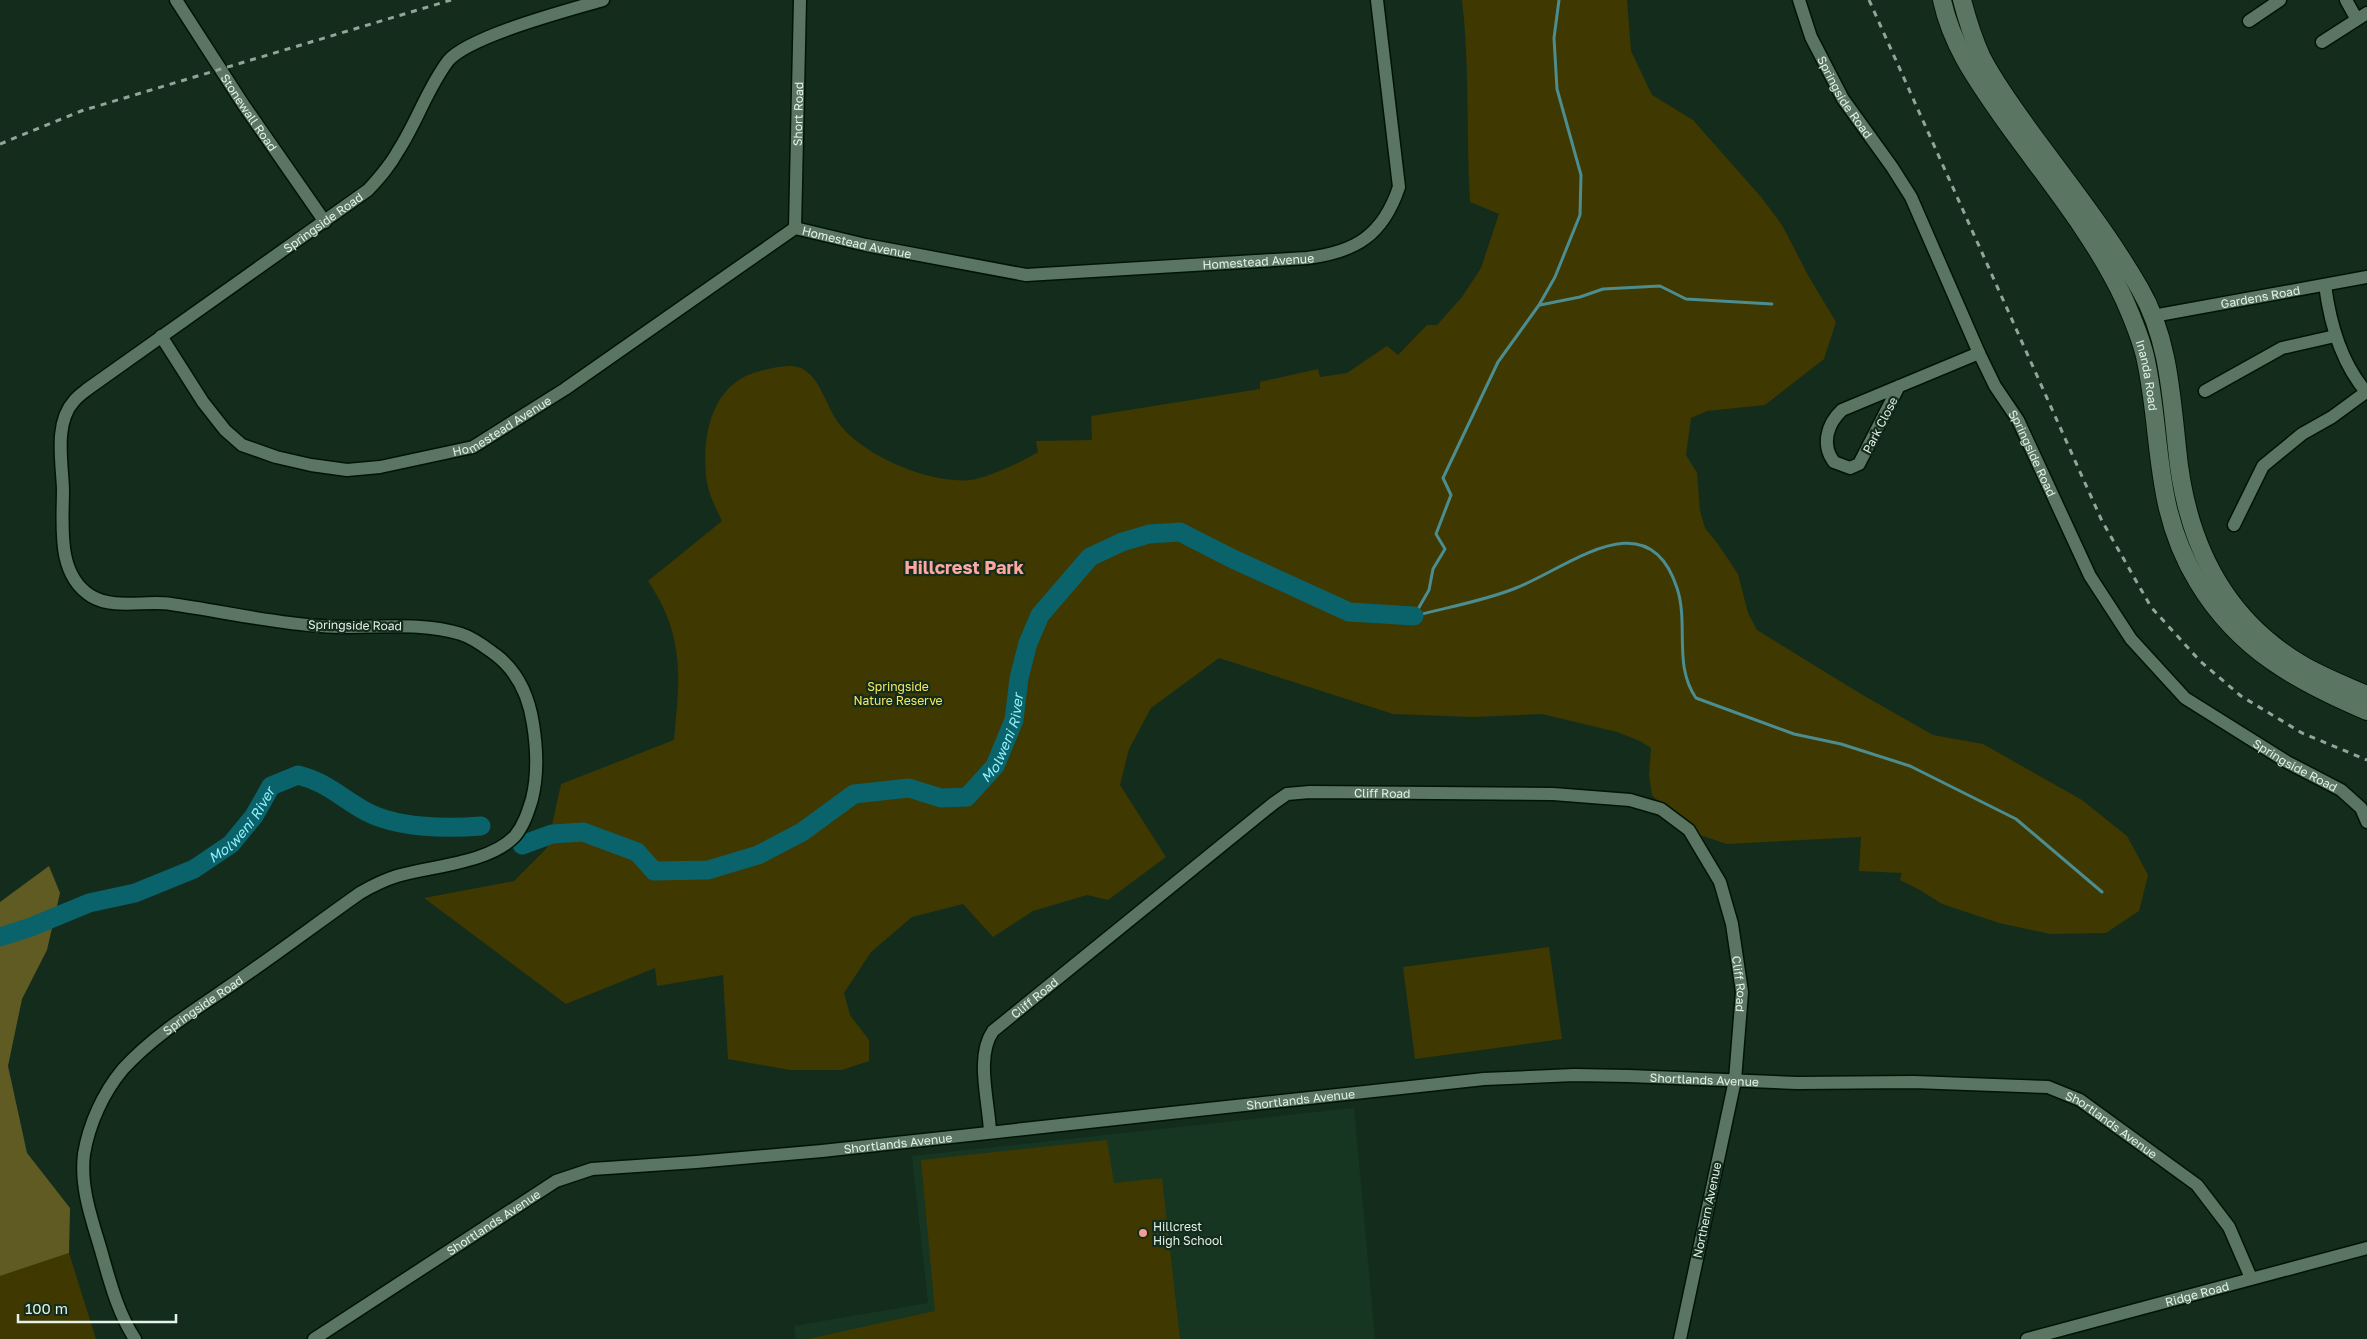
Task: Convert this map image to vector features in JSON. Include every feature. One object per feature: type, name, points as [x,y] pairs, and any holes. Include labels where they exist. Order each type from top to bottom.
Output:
[{"type":"main road","name":"Inanda Road","points":[[1942,0],[1955,41],[1967,64],[2089,238],[2128,308],[2145,355],[2163,495],[2179,545],[2198,582],[2220,614],[2262,656],[2309,686],[2367,712]]},
{"type":"main road","name":"Inanda Road","points":[[1962,0],[1973,36],[1994,80],[2089,211],[2140,289],[2154,316],[2171,386],[2185,505],[2198,544],[2211,570],[2243,615],[2283,652],[2319,674],[2367,695]]},
{"type":"street","name":"Stonewall Road","points":[[176,0],[243,104],[324,222]]},
{"type":"street","name":"Springside Road","points":[[135,1339],[124,1318],[104,1259],[88,1207],[84,1180],[84,1155],[89,1132],[106,1093],[123,1070],[156,1039],[360,893],[392,878],[464,861],[493,851],[507,843],[520,828],[529,810],[534,788],[536,754],[531,709],[516,677],[502,660],[484,646],[463,634],[412,626],[320,626],[168,603],[112,602],[90,595],[76,582],[65,561],[62,448],[64,418],[74,400],[161,336],[368,190],[385,171],[399,150],[434,84],[449,60],[458,53],[502,32],[603,0]]},
{"type":"street","name":"Short Road","points":[[795,228],[800,0]]},
{"type":"street","name":"Homestead Avenue","points":[[161,336],[203,402],[225,430],[242,445],[276,457],[311,465],[347,470],[380,467],[473,447],[573,384],[795,228],[866,245],[1026,275],[1307,258],[1346,250],[1364,239],[1380,224],[1394,202],[1399,187],[1376,0]]},
{"type":"street","name":"Springside Road","points":[[1799,0],[1811,37],[1843,99],[1892,166],[1911,197],[1978,353],[1995,386],[2018,420],[2090,576],[2132,639],[2185,698],[2288,762],[2341,790],[2361,808],[2367,822]]},
{"type":"street","points":[[2249,22],[2280,0]]},
{"type":"street","points":[[2322,42],[2362,15],[2346,0]]},
{"type":"street","name":"Gardens Road","points":[[2154,316],[2367,277]]},
{"type":"street","points":[[2234,525],[2263,466],[2302,434],[2332,417],[2366,392],[2351,374],[2335,336],[2325,285]]},
{"type":"street","points":[[2205,392],[2282,348],[2335,336]]},
{"type":"street","name":"Park Close","points":[[1900,386],[1859,464],[1850,468],[1834,462],[1826,443],[1829,428],[1842,410],[1978,353]]},
{"type":"street","name":"Cliff Road","points":[[990,1132],[984,1055],[993,1031],[1274,802],[1296,792],[1590,796],[1630,800],[1654,806],[1670,814],[1689,830],[1708,861],[1720,882],[1730,916],[1742,992],[1735,1080]]},
{"type":"street","name":"Shortlands Avenue","points":[[314,1339],[545,1188],[580,1171],[592,1168],[696,1162],[822,1151],[1226,1108],[1484,1078],[1583,1075],[2048,1087],[2066,1092],[2080,1100],[2197,1185],[2229,1227],[2251,1278]]},
{"type":"street","name":"Northern Avenue","points":[[1680,1339],[1735,1080]]},
{"type":"street","name":"Ridge Road","points":[[2028,1339],[2367,1248]]},
{"type":"shaded area","points":[[49,866],[60,893],[47,950],[22,999],[8,1066],[27,1153],[70,1208],[69,1253],[0,1276],[0,902]]},
{"type":"shaded area","name":"Hillcrest High School","points":[[1354,1108],[1375,1339],[796,1339],[794,1326],[928,1303],[912,1156]]},
{"type":"green space","name":"Springside Nature Reserve","points":[[1462,0],[1627,0],[1631,51],[1652,95],[1693,120],[1761,197],[1782,225],[1809,277],[1836,322],[1824,359],[1765,405],[1707,411],[1691,418],[1686,455],[1697,473],[1700,511],[1705,528],[1738,574],[1748,613],[1757,630],[1861,694],[1933,735],[1983,744],[2082,800],[2127,836],[2148,875],[2139,911],[2106,933],[2050,934],[1999,923],[1942,904],[1900,880],[1902,873],[1859,871],[1861,837],[1727,844],[1700,835],[1668,811],[1652,795],[1649,775],[1651,748],[1640,741],[1617,732],[1542,714],[1473,717],[1393,714],[1219,658],[1151,708],[1129,749],[1120,785],[1166,857],[1108,900],[1087,895],[1033,911],[993,937],[963,904],[912,917],[871,952],[844,993],[850,1015],[869,1040],[869,1061],[842,1070],[790,1070],[728,1059],[723,975],[657,986],[655,968],[566,1004],[424,898],[514,881],[547,848],[561,784],[674,740],[678,677],[674,639],[669,620],[648,581],[722,521],[708,487],[705,459],[706,443],[714,411],[721,398],[731,386],[744,377],[780,366],[801,368],[808,372],[818,385],[837,421],[848,434],[863,446],[879,456],[917,472],[954,480],[971,480],[1005,469],[1038,452],[1036,441],[1092,440],[1091,416],[1260,389],[1260,382],[1318,369],[1320,377],[1347,373],[1387,346],[1398,355],[1427,325],[1437,325],[1462,297],[1481,268],[1499,214],[1470,202],[1466,50]]},
{"type":"green space","points":[[1549,947],[1562,1039],[1415,1059],[1403,967]]},
{"type":"green space","points":[[1107,1140],[1114,1183],[1162,1178],[1180,1339],[808,1339],[935,1311],[921,1160]]},
{"type":"green space","points":[[69,1253],[96,1339],[0,1339],[0,1276]]},
{"type":"waterway","points":[[1414,616],[1429,590],[1433,569],[1445,549],[1436,534],[1451,495],[1443,478],[1498,362],[1539,305],[1555,277],[1580,215],[1581,175],[1557,89],[1554,38],[1559,0]]},
{"type":"waterway","points":[[1540,305],[1580,297],[1603,289],[1660,286],[1686,299],[1772,304]]},
{"type":"waterway","name":"Molweni River","points":[[522,845],[552,834],[583,832],[637,852],[654,871],[708,870],[758,855],[802,832],[854,794],[909,788],[941,798],[967,797],[995,766],[1014,720],[1019,678],[1028,643],[1040,615],[1090,557],[1122,542],[1149,534],[1180,532],[1233,559],[1349,612],[1414,616]]},
{"type":"waterway","points":[[1414,616],[1504,593],[1537,579],[1582,555],[1605,547],[1627,543],[1647,547],[1664,561],[1677,588],[1682,616],[1685,672],[1696,698],[1794,734],[1841,744],[1910,766],[2016,819],[2102,892]]},
{"type":"waterway","name":"Molweni River","points":[[0,937],[31,927],[89,903],[135,893],[194,869],[231,844],[254,816],[271,786],[298,775],[325,786],[377,817],[391,821],[437,827],[481,826]]},
{"type":"railway","points":[[0,144],[81,111],[451,0]]},
{"type":"railway","points":[[1869,0],[2102,521],[2151,607],[2200,661],[2241,696],[2302,733],[2367,760]]},
{"type":"place","name":"Hillcrest High School","points":[[1143,1233]]},
{"type":"district","name":"Hillcrest Park","points":[[964,567]]}]
